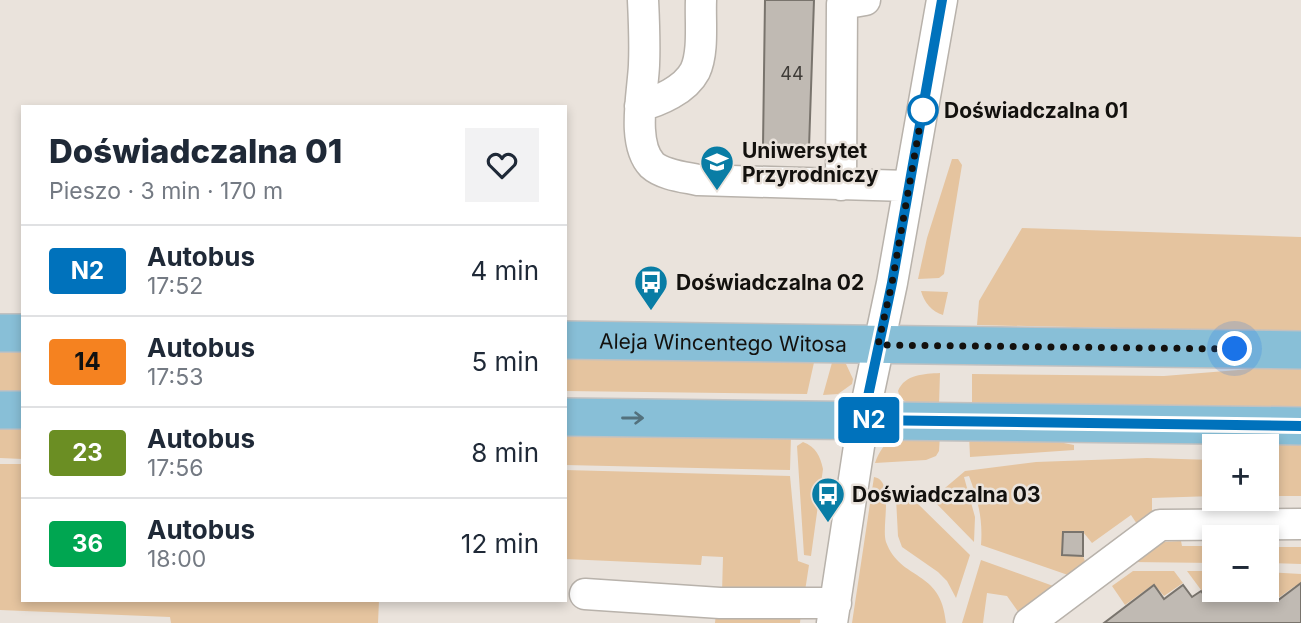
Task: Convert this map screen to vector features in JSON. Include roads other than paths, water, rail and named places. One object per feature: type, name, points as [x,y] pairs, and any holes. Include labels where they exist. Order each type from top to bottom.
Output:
[{"type":"main road","points":[[0,333],[21,333]]},
{"type":"main road","name":"Aleja Wincentego Witosa","points":[[567,340],[1301,349]]},
{"type":"main road","points":[[0,410],[21,411]]},
{"type":"main road","points":[[567,417],[1301,426]]},
{"type":"street","points":[[643,0],[644,64],[640,106],[642,142],[646,156],[654,167],[698,180],[908,186]]},
{"type":"street","points":[[640,106],[660,101],[694,71],[699,50],[701,0]]},
{"type":"street","points":[[841,185],[842,4],[865,0]]},
{"type":"street","points":[[585,594],[834,613],[863,420],[892,283],[942,0]]},
{"type":"street","points":[[1029,623],[1160,525],[1301,524]]},
{"type":"place","name":"Doświadczalna 01","points":[[923,110]]},
{"type":"place","name":"Uniwersytet Przyrodniczy","points":[[717,192]]},
{"type":"place","name":"Doświadczalna 02","points":[[651,312]]},
{"type":"place","name":"Doświadczalna 03","points":[[828,524]]}]
